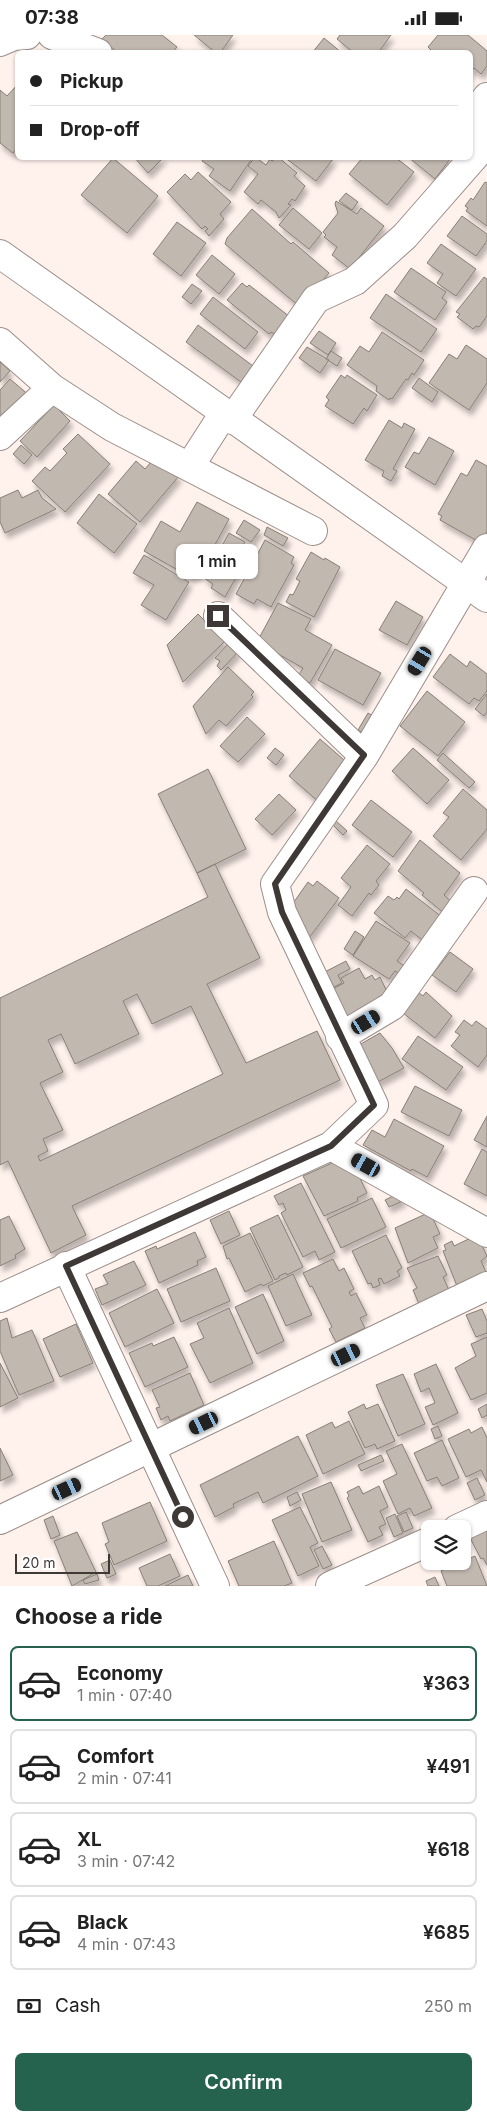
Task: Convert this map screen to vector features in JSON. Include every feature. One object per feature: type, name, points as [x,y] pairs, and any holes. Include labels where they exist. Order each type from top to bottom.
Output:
[{"type":"street","points":[[0,42],[14,36],[27,35]]},
{"type":"street","points":[[52,35],[90,50]]},
{"type":"street","points":[[473,159],[482,149],[475,112],[487,97]]},
{"type":"street","points":[[190,466],[316,299],[355,281],[404,236],[472,160]]},
{"type":"street","points":[[0,254],[228,417],[477,590]]},
{"type":"street","points":[[0,342],[52,387],[112,427],[313,531]]},
{"type":"street","points":[[0,436],[52,387]]},
{"type":"street","points":[[0,1298],[66,1266],[331,1146],[374,1105],[282,912],[275,884],[477,590],[487,548]]},
{"type":"street","points":[[218,616],[364,755]]},
{"type":"street","points":[[340,1037],[392,1006],[474,891]]},
{"type":"street","points":[[331,1146],[487,1233]]},
{"type":"street","points":[[66,1266],[215,1586]]},
{"type":"street","points":[[0,1520],[487,1286]]},
{"type":"street","points":[[471,1523],[487,1515]]},
{"type":"street","points":[[330,1586],[421,1545]]},
{"type":"building","points":[[106,35],[162,35],[177,47],[174,50],[115,50],[102,39]]},
{"type":"building","points":[[194,35],[233,35],[222,50],[212,50]]},
{"type":"building","points":[[340,35],[391,35],[380,50],[350,50],[337,39]]},
{"type":"building","points":[[438,35],[468,35],[487,51],[487,66],[481,74],[474,68],[473,69],[473,50],[431,50],[428,47]]},
{"type":"building","points":[[324,38],[338,50],[314,50]]},
{"type":"building","points":[[15,87],[15,151],[13,153],[0,143],[0,90],[7,96]]},
{"type":"building","points":[[111,160],[115,160],[158,196],[127,233],[81,195]]},
{"type":"building","points":[[137,160],[161,160],[148,173]]},
{"type":"building","points":[[251,160],[230,191],[209,176],[214,169],[202,161]]},
{"type":"building","points":[[253,160],[259,160],[266,165],[269,160],[282,160],[297,173],[294,176],[305,186],[295,201],[292,199],[288,204],[291,205],[279,218],[276,212],[261,200],[258,204],[244,192],[258,174],[248,166]]},
{"type":"building","points":[[288,160],[332,160],[316,181]]},
{"type":"building","points":[[361,160],[399,160],[414,172],[387,205],[349,174]]},
{"type":"building","points":[[412,160],[449,160],[435,179]]},
{"type":"building","points":[[198,172],[231,202],[220,214],[224,219],[209,236],[205,231],[208,229],[205,226],[202,229],[167,192],[185,174],[191,180]]},
{"type":"building","points":[[485,182],[487,183],[487,226],[466,211],[468,208],[465,206],[471,198],[473,200]]},
{"type":"building","points":[[346,193],[358,202],[352,210],[339,201]]},
{"type":"building","points":[[336,201],[357,214],[361,208],[384,226],[350,269],[332,255],[337,247],[324,237],[326,235],[323,232],[338,213]]},
{"type":"building","points":[[293,208],[322,233],[309,249],[279,225]]},
{"type":"building","points":[[252,209],[291,244],[293,242],[329,273],[300,307],[225,244],[227,238]]},
{"type":"building","points":[[462,216],[487,234],[487,241],[476,256],[447,236]]},
{"type":"building","points":[[177,222],[206,243],[181,276],[153,254]]},
{"type":"building","points":[[441,244],[476,269],[456,296],[437,283],[443,274],[427,263]]},
{"type":"building","points":[[212,255],[235,274],[219,294],[196,275]]},
{"type":"building","points":[[411,268],[446,292],[442,298],[447,302],[435,320],[394,292]]},
{"type":"building","points":[[484,277],[487,279],[487,316],[479,327],[476,326],[473,329],[457,317],[460,314],[456,312]]},
{"type":"building","points":[[242,283],[247,287],[249,285],[290,317],[276,335],[271,332],[269,334],[227,300]]},
{"type":"building","points":[[192,284],[202,291],[191,304],[182,297]]},
{"type":"building","points":[[386,294],[437,329],[421,352],[370,318]]},
{"type":"building","points":[[213,297],[258,332],[245,349],[200,314]]},
{"type":"building","points":[[198,325],[253,366],[241,382],[186,342]]},
{"type":"building","points":[[319,331],[336,343],[328,355],[310,343]]},
{"type":"building","points":[[382,332],[424,360],[414,375],[412,373],[408,380],[406,379],[392,399],[390,398],[389,400],[376,391],[377,386],[347,365],[360,346],[369,352]]},
{"type":"building","points":[[466,345],[487,359],[487,383],[469,410],[429,383],[449,354],[457,359]]},
{"type":"building","points":[[307,347],[329,360],[320,373],[299,358]]},
{"type":"building","points":[[331,351],[342,358],[337,366],[326,359]]},
{"type":"building","points":[[0,362],[10,371],[0,382]]},
{"type":"building","points":[[341,375],[345,378],[347,375],[377,395],[367,411],[364,408],[353,424],[325,406],[329,400],[326,397]]},
{"type":"building","points":[[419,378],[438,392],[432,402],[412,388]]},
{"type":"building","points":[[10,379],[31,397],[0,420],[0,390]]},
{"type":"building","points":[[54,405],[70,421],[37,457],[20,441]]},
{"type":"building","points":[[389,420],[402,428],[404,423],[415,429],[393,469],[397,471],[391,481],[382,476],[384,471],[365,460]]},
{"type":"building","points":[[78,434],[110,464],[65,512],[32,481],[45,467],[50,471],[67,453],[63,449]]},
{"type":"building","points":[[429,437],[454,451],[435,485],[405,467],[414,452],[419,454]]},
{"type":"building","points":[[21,445],[32,455],[24,464],[13,454]]},
{"type":"building","points":[[476,460],[487,466],[487,531],[481,543],[440,520],[442,516],[438,514],[461,473],[467,476]]},
{"type":"building","points":[[136,461],[145,469],[151,462],[179,476],[140,522],[108,494]]},
{"type":"building","points":[[18,490],[22,498],[38,490],[42,498],[56,509],[5,533],[0,522],[0,498]]},
{"type":"building","points":[[99,494],[137,524],[114,553],[77,523]]},
{"type":"building","points":[[197,502],[229,519],[198,576],[194,574],[192,578],[144,551],[161,521],[180,532]]},
{"type":"building","points":[[244,520],[260,530],[251,542],[236,533]]},
{"type":"building","points":[[267,527],[288,538],[283,546],[264,535]]},
{"type":"building","points":[[229,533],[245,542],[241,549],[250,553],[225,597],[211,588],[213,584],[204,578]]},
{"type":"building","points":[[265,540],[294,557],[291,563],[294,565],[271,607],[257,599],[254,604],[236,594]]},
{"type":"building","points":[[311,552],[340,567],[314,617],[286,602],[290,594],[293,595],[300,581],[296,579]]},
{"type":"building","points":[[144,555],[189,582],[166,620],[141,605],[154,585],[133,573]]},
{"type":"building","points":[[396,601],[423,617],[407,645],[379,630]]},
{"type":"building","points":[[278,603],[311,619],[305,630],[332,645],[310,683],[298,676],[303,668],[257,642]]},
{"type":"building","points":[[198,614],[225,641],[183,682],[167,645]]},
{"type":"building","points":[[229,643],[238,652],[221,670],[217,666],[220,661],[215,658]]},
{"type":"building","points":[[335,649],[381,673],[363,705],[318,680]]},
{"type":"building","points":[[450,654],[467,667],[470,661],[487,674],[487,691],[479,701],[474,698],[469,704],[433,677]]},
{"type":"building","points":[[228,667],[254,692],[251,695],[253,697],[226,726],[219,720],[206,734],[193,706]]},
{"type":"building","points":[[427,691],[465,722],[438,756],[400,726]]},
{"type":"building","points":[[487,694],[487,712],[484,716],[475,709]]},
{"type":"building","points":[[368,713],[377,718],[367,735],[358,730]]},
{"type":"building","points":[[247,717],[265,734],[238,762],[220,746]]},
{"type":"building","points":[[320,739],[352,767],[320,803],[289,776]]},
{"type":"building","points":[[275,748],[284,755],[276,765],[267,758]]},
{"type":"building","points":[[413,748],[449,780],[427,804],[392,771]]},
{"type":"building","points":[[443,753],[475,782],[469,788],[437,760]]},
{"type":"building","points":[[208,769],[246,849],[197,873],[158,794]]},
{"type":"building","points":[[463,789],[487,810],[487,829],[461,860],[433,836],[449,817],[443,813]]},
{"type":"building","points":[[279,794],[296,810],[272,835],[255,819]]},
{"type":"building","points":[[371,800],[412,832],[393,857],[352,825]]},
{"type":"building","points":[[335,820],[347,831],[343,835],[332,824]]},
{"type":"building","points":[[420,840],[460,873],[444,895],[455,905],[446,915],[398,871]]},
{"type":"building","points":[[367,845],[390,864],[376,881],[379,885],[371,895],[369,893],[352,916],[338,905],[351,887],[341,878]]},
{"type":"building","points":[[215,864],[260,958],[207,984],[246,1063],[317,1031],[340,1080],[72,1206],[86,1235],[51,1253],[8,1161],[0,1165],[0,998],[208,897],[197,873]],"holes":[[[137,994],[152,1024],[191,1006],[223,1074],[40,1161],[38,1156],[48,1151],[43,1139],[63,1130],[40,1083],[63,1072],[48,1040],[61,1034],[75,1064],[139,1034],[123,1001]]]},
{"type":"building","points":[[317,881],[339,898],[309,938],[289,909],[308,882],[313,886]]},
{"type":"building","points":[[406,889],[442,917],[423,941],[411,931],[405,938],[374,913],[388,896],[394,900],[397,897],[399,899]]},
{"type":"building","points":[[376,921],[410,943],[397,961],[406,967],[400,974],[395,971],[389,979],[353,956]]},
{"type":"building","points":[[355,931],[364,937],[353,955],[344,949]]},
{"type":"building","points":[[450,952],[473,969],[456,992],[432,975]]},
{"type":"building","points":[[346,961],[350,969],[338,975],[342,983],[326,991],[317,976]]},
{"type":"building","points":[[359,968],[365,979],[372,975],[375,980],[380,977],[389,996],[347,1021],[331,990],[344,983],[341,978]]},
{"type":"building","points":[[426,992],[452,1016],[435,1038],[403,1013],[419,993],[423,996]]},
{"type":"building","points":[[464,1020],[472,1026],[476,1021],[487,1029],[487,1055],[478,1067],[451,1046],[460,1035],[455,1032]]},
{"type":"building","points":[[380,1033],[404,1068],[376,1083],[359,1045]]},
{"type":"building","points":[[418,1036],[463,1067],[446,1090],[402,1059]]},
{"type":"building","points":[[415,1086],[462,1110],[449,1136],[401,1112]]},
{"type":"building","points":[[487,1116],[487,1147],[474,1140]]},
{"type":"building","points":[[394,1119],[444,1146],[427,1177],[412,1169],[411,1171],[363,1145],[372,1130],[385,1137]]},
{"type":"building","points":[[482,1149],[487,1152],[487,1196],[464,1184]]},
{"type":"building","points":[[343,1161],[352,1169],[354,1175],[358,1174],[367,1193],[357,1198],[358,1201],[324,1216],[303,1176],[332,1163]]},
{"type":"building","points":[[301,1183],[335,1252],[319,1260],[315,1251],[303,1257],[281,1213],[286,1210],[283,1203],[279,1205],[274,1196]]},
{"type":"building","points":[[399,1193],[403,1201],[389,1207],[385,1200]]},
{"type":"building","points":[[372,1198],[386,1227],[341,1248],[327,1219]]},
{"type":"building","points":[[229,1211],[240,1235],[221,1244],[210,1220]]},
{"type":"building","points":[[430,1212],[440,1234],[433,1237],[438,1248],[408,1263],[395,1228]]},
{"type":"building","points":[[278,1215],[303,1267],[287,1275],[286,1273],[279,1276],[275,1280],[250,1228]]},
{"type":"building","points":[[9,1216],[25,1249],[15,1255],[16,1258],[0,1266],[0,1220]]},
{"type":"building","points":[[195,1232],[206,1257],[197,1261],[198,1265],[159,1283],[145,1251],[156,1246],[157,1249]]},
{"type":"building","points":[[250,1233],[273,1281],[263,1286],[261,1284],[245,1292],[229,1258],[227,1259],[223,1246]]},
{"type":"building","points":[[386,1235],[402,1268],[397,1271],[400,1276],[384,1284],[381,1278],[378,1279],[380,1285],[373,1288],[371,1283],[368,1284],[352,1251]]},
{"type":"building","points":[[477,1235],[487,1256],[481,1261],[486,1272],[457,1286],[443,1251],[446,1250],[444,1245],[452,1241],[454,1246]]},
{"type":"building","points":[[438,1256],[447,1275],[443,1277],[449,1290],[419,1304],[413,1290],[417,1288],[407,1268]]},
{"type":"building","points":[[333,1259],[339,1271],[344,1268],[354,1289],[349,1292],[351,1296],[356,1293],[367,1315],[360,1318],[365,1328],[336,1342],[329,1329],[332,1327],[312,1286],[310,1287],[303,1273]]},
{"type":"building","points":[[134,1261],[146,1285],[102,1305],[95,1289],[108,1284],[103,1275]]},
{"type":"building","points":[[216,1268],[230,1301],[181,1322],[167,1289]]},
{"type":"building","points":[[293,1274],[312,1315],[286,1326],[268,1286]]},
{"type":"building","points":[[157,1289],[174,1323],[125,1347],[109,1313]]},
{"type":"building","points":[[263,1294],[284,1341],[257,1354],[235,1307]]},
{"type":"building","points":[[229,1308],[253,1363],[210,1383],[190,1344],[204,1338],[197,1323]]},
{"type":"building","points":[[482,1309],[487,1321],[487,1333],[476,1337],[466,1315]]},
{"type":"building","points":[[7,1318],[12,1338],[32,1330],[54,1381],[19,1395],[0,1351],[0,1321]]},
{"type":"building","points":[[76,1324],[93,1363],[60,1377],[43,1339]]},
{"type":"building","points":[[174,1337],[188,1367],[145,1387],[129,1353],[152,1343],[153,1346]]},
{"type":"building","points":[[487,1337],[487,1393],[471,1400],[455,1368],[476,1356],[471,1344]]},
{"type":"building","points":[[0,1363],[18,1398],[0,1407]]},
{"type":"building","points":[[436,1364],[458,1413],[433,1425],[425,1407],[435,1403],[429,1388],[421,1392],[414,1374]]},
{"type":"building","points":[[190,1373],[204,1405],[170,1421],[168,1416],[161,1420],[156,1408],[160,1407],[152,1390]]},
{"type":"building","points":[[403,1374],[425,1424],[398,1436],[376,1385]]},
{"type":"building","points":[[364,1404],[366,1409],[378,1404],[395,1441],[377,1449],[375,1444],[365,1448],[348,1412]]},
{"type":"building","points":[[487,1404],[487,1415],[482,1418],[478,1409]]},
{"type":"building","points":[[349,1421],[365,1454],[323,1474],[306,1435],[332,1422],[335,1428]]},
{"type":"building","points":[[438,1426],[442,1436],[435,1439],[431,1429]]},
{"type":"building","points":[[482,1427],[487,1438],[487,1482],[481,1470],[466,1477],[448,1439],[469,1429],[471,1433]]},
{"type":"building","points":[[298,1436],[318,1476],[263,1503],[258,1492],[233,1504],[234,1507],[215,1517],[200,1485]]},
{"type":"building","points":[[442,1440],[459,1478],[442,1486],[437,1477],[427,1481],[414,1453]]},
{"type":"building","points":[[402,1444],[432,1508],[414,1516],[410,1508],[398,1514],[383,1481],[397,1474],[386,1451]]},
{"type":"building","points":[[0,1448],[13,1475],[0,1481]]},
{"type":"building","points":[[381,1455],[384,1461],[361,1471],[358,1465]]},
{"type":"building","points":[[477,1478],[485,1495],[475,1500],[467,1483]]},
{"type":"building","points":[[331,1482],[352,1530],[322,1542],[302,1494]]},
{"type":"building","points":[[359,1486],[363,1494],[379,1486],[388,1507],[380,1511],[386,1524],[379,1527],[383,1535],[368,1542],[347,1498],[349,1496],[347,1492]]},
{"type":"building","points":[[297,1492],[301,1500],[290,1506],[287,1497]]},
{"type":"building","points":[[150,1502],[167,1541],[114,1565],[105,1544],[109,1542],[102,1523]]},
{"type":"building","points":[[300,1507],[318,1543],[310,1547],[319,1566],[298,1576],[272,1520]]},
{"type":"building","points":[[406,1512],[413,1528],[404,1532],[397,1516]]},
{"type":"building","points":[[395,1514],[403,1533],[394,1537],[386,1518]]},
{"type":"building","points":[[53,1516],[60,1535],[51,1539],[44,1520]]},
{"type":"building","points":[[487,1530],[487,1565],[483,1558],[481,1559],[471,1538]]},
{"type":"building","points":[[77,1532],[96,1572],[72,1586],[54,1541]]},
{"type":"building","points":[[274,1541],[292,1583],[284,1586],[239,1586],[228,1561]]},
{"type":"building","points":[[322,1546],[332,1565],[323,1569],[314,1550]]},
{"type":"building","points":[[170,1554],[180,1576],[158,1586],[147,1586],[139,1568]]},
{"type":"building","points":[[475,1556],[487,1586],[447,1586],[441,1571],[471,1570],[471,1558]]},
{"type":"building","points":[[110,1560],[116,1574],[107,1578],[101,1564]]},
{"type":"building","points":[[97,1574],[99,1580],[85,1584],[83,1580]]},
{"type":"building","points":[[188,1575],[193,1586],[165,1586]]},
{"type":"building","points":[[435,1577],[439,1586],[428,1586],[426,1581]]},
{"type":"route","points":[[183,1517],[66,1266],[331,1146],[374,1105],[282,912],[275,884],[364,755],[218,616]]}]
